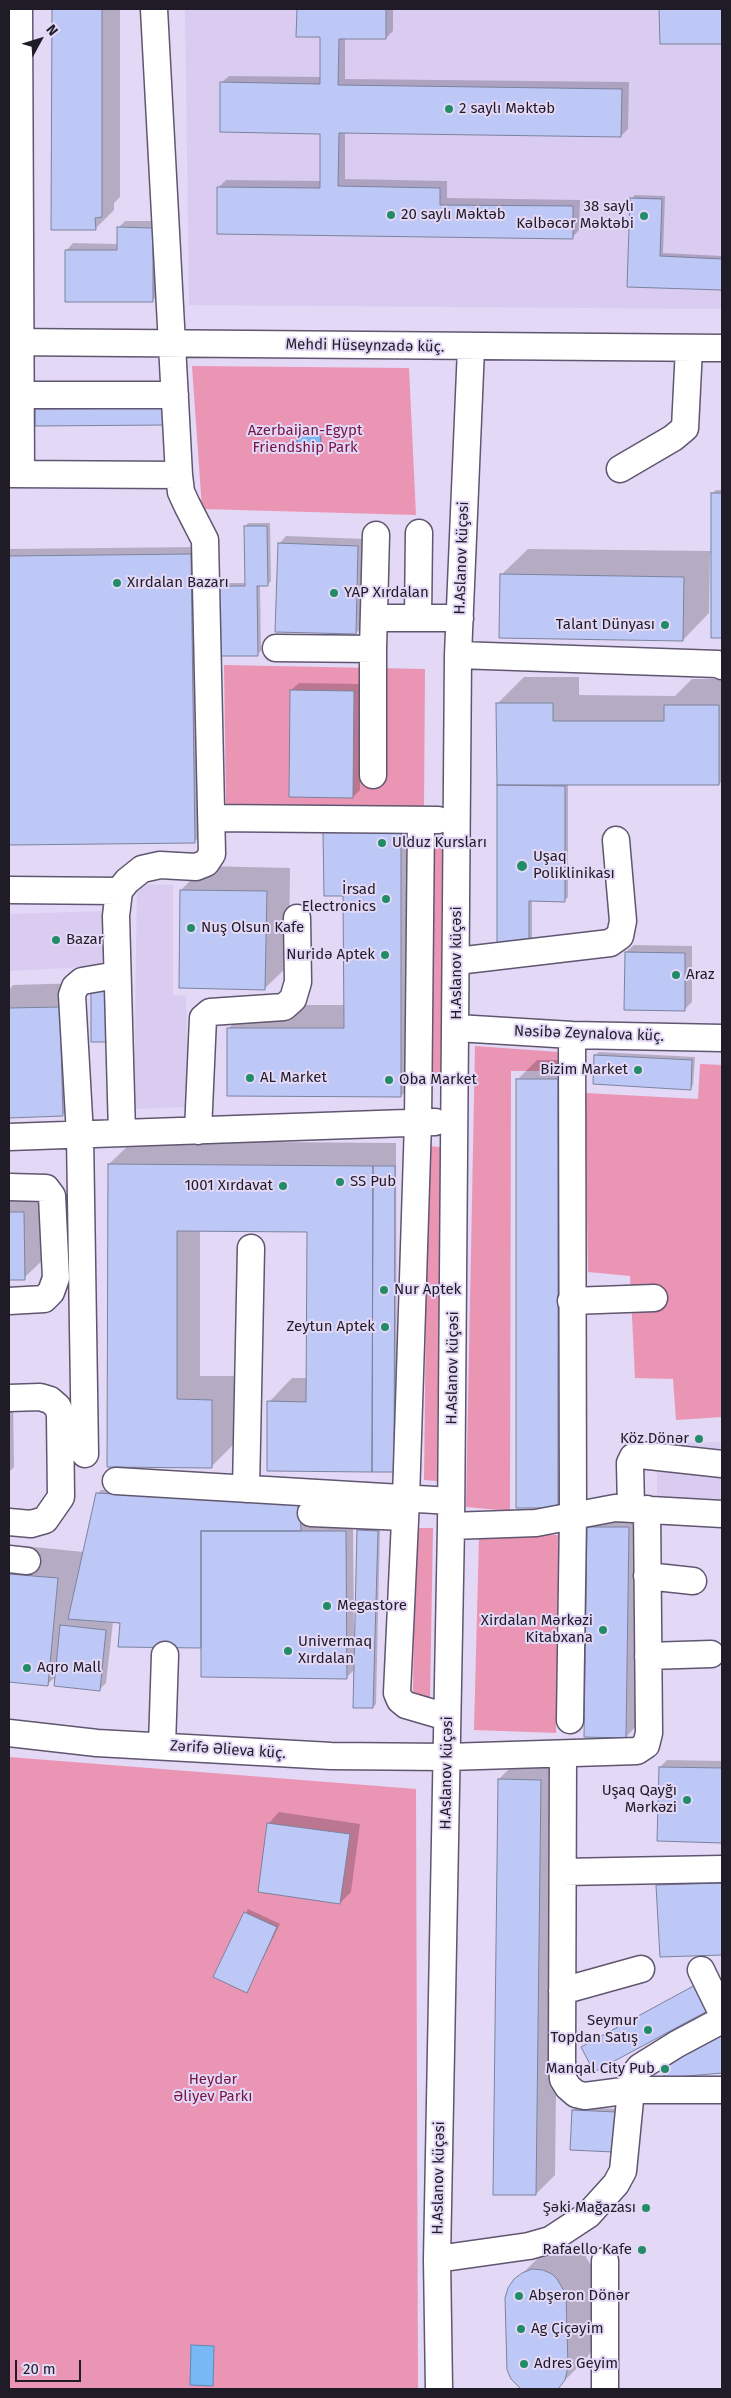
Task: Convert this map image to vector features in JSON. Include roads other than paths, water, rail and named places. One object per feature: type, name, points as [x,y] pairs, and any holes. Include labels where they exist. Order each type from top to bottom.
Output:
[{"type":"street","points":[[19,9],[14,342],[15,474],[179,475]]},
{"type":"street","points":[[122,1133],[116,916],[119,891],[142,869],[160,865],[196,867],[206,863],[212,854],[206,540],[181,492],[179,475],[154,9]]},
{"type":"street","name":"Mehdi Hüseynzadə küç.","points":[[14,342],[471,348],[722,348]]},
{"type":"street","name":"H.Aslanov küçəsi","points":[[439,2389],[437,2259],[448,1757],[457,1028],[458,655],[471,348]]},
{"type":"street","points":[[620,469],[673,438],[685,428],[689,348]]},
{"type":"street","points":[[14,395],[175,395]]},
{"type":"street","points":[[418,618],[419,533]]},
{"type":"street","points":[[374,776],[373,649],[376,535]]},
{"type":"street","points":[[374,618],[460,618]]},
{"type":"street","points":[[276,648],[373,649]]},
{"type":"street","points":[[458,655],[718,664],[722,666]]},
{"type":"street","points":[[212,818],[457,820]]},
{"type":"street","points":[[421,820],[418,1122],[397,1693],[400,1700],[406,1705],[448,1717]]},
{"type":"street","points":[[456,961],[610,943],[620,936],[623,922],[616,840]]},
{"type":"street","points":[[9,890],[119,891]]},
{"type":"street","points":[[198,1131],[203,1018],[210,1012],[284,1007],[293,999],[298,982],[297,918]]},
{"type":"street","points":[[85,1454],[80,1135],[72,995],[75,987],[82,981],[118,976]]},
{"type":"street","name":"Nəsibə Zeynalova küç.","points":[[457,1028],[572,1035],[722,1038]]},
{"type":"street","points":[[570,1720],[573,1517],[571,1301],[572,1035]]},
{"type":"street","points":[[9,1137],[456,1120]]},
{"type":"street","points":[[9,1187],[46,1188],[52,1196],[56,1278],[51,1292],[44,1299],[9,1301]]},
{"type":"street","points":[[246,1489],[251,1248]]},
{"type":"street","points":[[571,1301],[654,1298]]},
{"type":"street","points":[[9,1398],[40,1397],[50,1400],[58,1407],[60,1415],[61,1497],[45,1520],[31,1524],[9,1522]]},
{"type":"street","points":[[711,1654],[648,1656],[647,1576],[630,1463],[633,1457],[640,1455],[722,1464]]},
{"type":"street","points":[[116,1481],[246,1489],[536,1523],[573,1517],[593,1510],[638,1509],[722,1514]]},
{"type":"street","points":[[311,1513],[405,1508]]},
{"type":"street","points":[[647,1576],[693,1581]]},
{"type":"street","points":[[162,1746],[165,1655]]},
{"type":"street","name":"Zərifə Əlieva küç.","points":[[9,1733],[97,1743],[296,1754],[448,1757],[637,1751],[646,1745],[649,1733],[648,1656]]},
{"type":"street","points":[[563,1754],[563,2079],[576,2094],[585,2096],[630,2090],[722,2090]]},
{"type":"street","points":[[563,1872],[722,1869]]},
{"type":"street","points":[[562,1991],[641,1969]]},
{"type":"street","points":[[701,1970],[722,2013]]},
{"type":"street","points":[[437,2259],[529,2246],[550,2240],[588,2216],[616,2184],[623,2171],[632,2076],[640,2067],[677,2044],[722,2020]]},
{"type":"street","points":[[605,2261],[605,2389]]},
{"type":"water","points":[[309,428],[317,432],[321,440],[317,448],[309,452],[301,448],[297,440],[301,432]]},
{"type":"water","points":[[191,2345],[214,2346],[213,2386],[190,2385]]},
{"type":"place","name":"2 saylı Məktəb","points":[[449,109]]},
{"type":"place","name":"20 saylı Məktəb","points":[[391,215]]},
{"type":"place","name":"38 saylı Kəlbəcər Məktəbi","points":[[644,216]]},
{"type":"place","name":"Xırdalan Bazarı","points":[[117,583]]},
{"type":"place","name":"YAP Xırdalan","points":[[334,593]]},
{"type":"place","name":"Talant Dünyası","points":[[665,625]]},
{"type":"place","name":"Ulduz Kursları","points":[[382,843]]},
{"type":"place","name":"Uşaq Poliklinikası","points":[[522,866]]},
{"type":"place","name":"İrsad Electronics","points":[[386,899]]},
{"type":"place","name":"Nuş Olsun Kafe","points":[[191,928]]},
{"type":"place","name":"Bazar","points":[[56,940]]},
{"type":"place","name":"Nuridə Aptek","points":[[385,955]]},
{"type":"place","name":"Araz","points":[[676,975]]},
{"type":"place","name":"Bizim Market","points":[[638,1070]]},
{"type":"place","name":"AL Market","points":[[250,1078]]},
{"type":"place","name":"Oba Market","points":[[389,1080]]},
{"type":"place","name":"SS Pub","points":[[340,1182]]},
{"type":"place","name":"1001 Xırdavat","points":[[283,1186]]},
{"type":"place","name":"Nur Aptek","points":[[384,1290]]},
{"type":"place","name":"Zeytun Aptek","points":[[385,1327]]},
{"type":"place","name":"Köz Dönər","points":[[699,1439]]},
{"type":"place","name":"Megastore","points":[[327,1606]]},
{"type":"place","name":"Xirdalan Mərkəzi Kitabxana","points":[[603,1630]]},
{"type":"place","name":"Univermaq Xırdalan","points":[[288,1651]]},
{"type":"place","name":"Aqro Mall","points":[[27,1668]]},
{"type":"place","name":"Uşaq Qayğı Mərkəzi","points":[[687,1800]]},
{"type":"place","name":"Seymur Topdan Satış","points":[[648,2030]]},
{"type":"place","name":"Manqal City Pub","points":[[665,2069]]},
{"type":"place","name":"Şəki Mağazası","points":[[646,2208]]},
{"type":"place","name":"Rafaello Kafe","points":[[642,2250]]},
{"type":"place","name":"Abşeron Dönər","points":[[519,2296]]},
{"type":"place","name":"Ag Çiçəyim","points":[[521,2329]]},
{"type":"place","name":"Adres Geyim","points":[[524,2364]]},
{"type":"park label","name":"Azerbaijan-Egypt Friendship Park","points":[[305,440]]},
{"type":"park label","name":"Heydər Əliyev Parkı","points":[[213,2088]]}]
